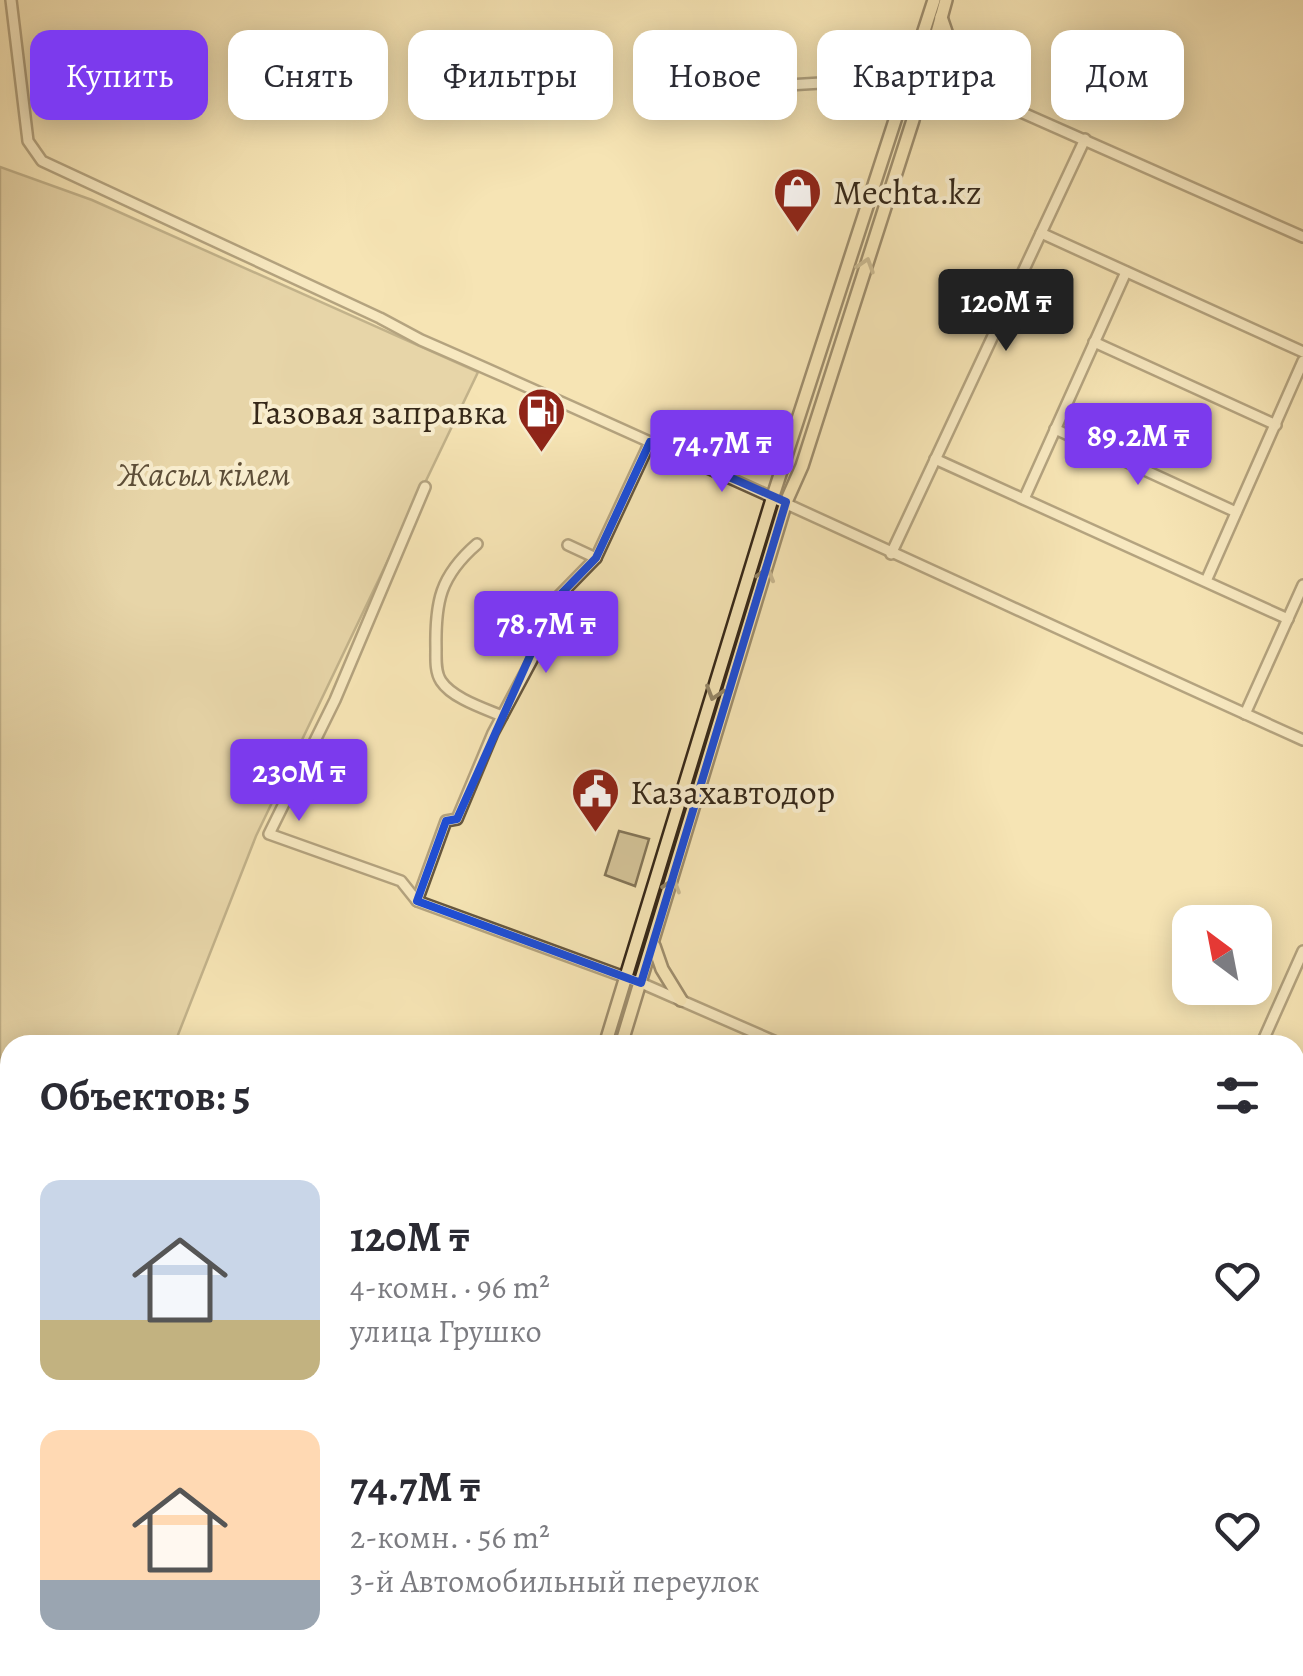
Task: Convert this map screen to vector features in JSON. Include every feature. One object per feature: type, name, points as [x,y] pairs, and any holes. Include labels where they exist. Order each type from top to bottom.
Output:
[{"type":"main road","points":[[925,30],[934,0]]},
{"type":"main road","points":[[937,30],[946,0]]},
{"type":"main road","points":[[941,16],[946,30]]},
{"type":"main road","points":[[608,1035],[773,496],[896,120]]},
{"type":"main road","points":[[625,1035],[786,502],[802,466],[912,120]]},
{"type":"main road","points":[[654,944],[662,970],[680,1000]]},
{"type":"street","points":[[11,0],[28,141],[36,156],[421,340],[773,496],[891,554],[1303,740]]},
{"type":"street","points":[[1031,114],[1303,238]]},
{"type":"street","points":[[891,554],[1085,139]]},
{"type":"street","points":[[1041,233],[1303,352]]},
{"type":"street","points":[[1024,499],[1126,272]]},
{"type":"street","points":[[1094,342],[1276,425]]},
{"type":"street","points":[[1206,581],[1303,361]]},
{"type":"street","points":[[1056,428],[1236,512]]},
{"type":"street","points":[[417,902],[446,821],[457,818],[502,716],[532,660],[555,600],[596,558],[650,442]]},
{"type":"street","points":[[936,459],[1288,620]]},
{"type":"street","points":[[425,488],[335,700],[269,834],[401,881],[417,902],[641,983],[760,1035]]},
{"type":"street","points":[[477,544],[447,577],[436,603],[436,667],[441,682],[463,698],[502,716]]},
{"type":"street","points":[[568,545],[596,558]]},
{"type":"street","points":[[1245,714],[1303,585]]},
{"type":"street","points":[[1266,1035],[1303,952]]},
{"type":"highlighted area","points":[[650,442],[786,502],[641,983],[417,901],[446,821],[457,819],[555,600],[596,558]]},
{"type":"green space","name":"Жасыл кілем","points":[[0,167],[92,200],[478,372],[256,836],[178,1035],[0,1035]]},
{"type":"green space","points":[[619,831],[649,839],[635,886],[605,875]]},
{"type":"place","name":"Mechta.kz","points":[[798,234]]},
{"type":"place","name":"Газовая заправка","points":[[542,454]]},
{"type":"place","name":"Казахавтодор","points":[[595,834]]}]
